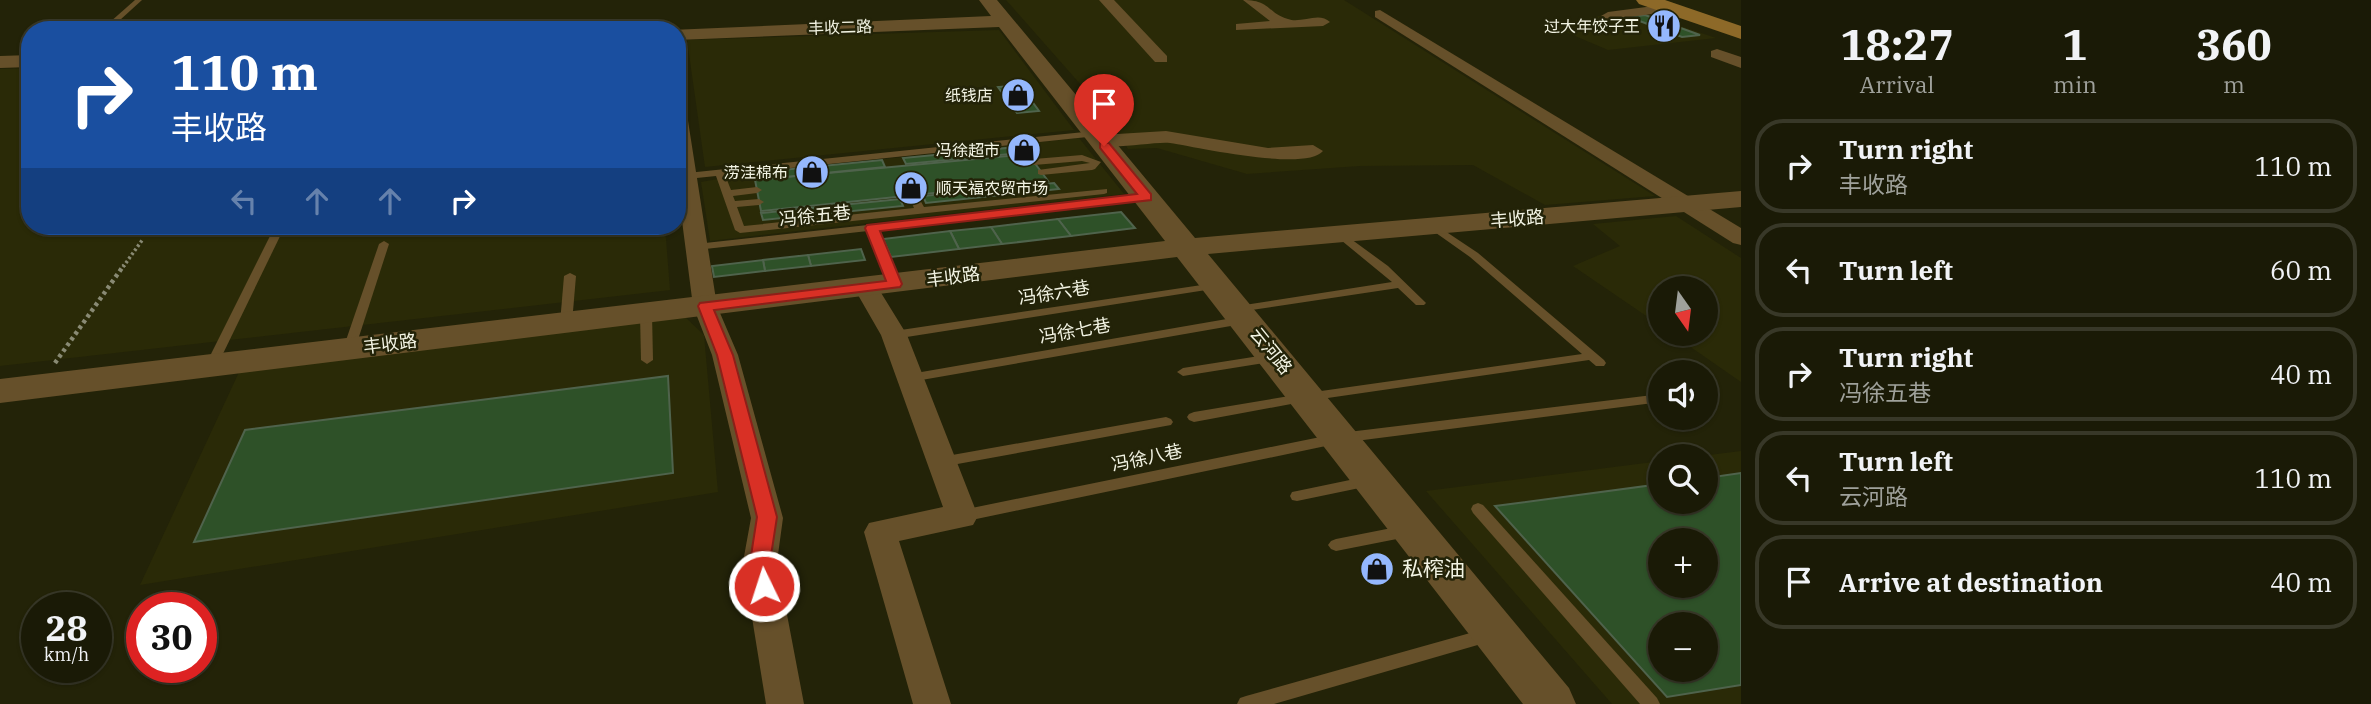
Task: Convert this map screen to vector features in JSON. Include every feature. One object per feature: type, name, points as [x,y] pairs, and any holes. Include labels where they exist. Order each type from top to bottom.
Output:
[{"type":"main road","points":[[1646,0],[1741,33]]},
{"type":"street","points":[[1106,0],[1161,59]]},
{"type":"street","points":[[1250,0],[1282,30]]},
{"type":"street","points":[[1608,16],[1669,8]]},
{"type":"street","name":"丰收二路","points":[[686,32],[996,11]]},
{"type":"street","name":"云河路","points":[[996,11],[1374,480],[1495,633],[1543,700]]},
{"type":"street","points":[[1380,14],[1741,239]]},
{"type":"street","points":[[1241,27],[1282,30],[1323,22]]},
{"type":"street","points":[[1717,54],[1741,63]]},
{"type":"street","points":[[0,62],[21,61]]},
{"type":"street","points":[[1098,138],[1166,137],[1268,153],[1313,151]]},
{"type":"street","points":[[686,170],[705,306],[725,355],[767,517],[760,562],[785,704]]},
{"type":"street","name":"丰收路","points":[[13,393],[211,366],[1188,247],[1741,199]]},
{"type":"street","points":[[880,286],[894,335],[962,516],[880,532],[932,704]]},
{"type":"lane","points":[[114,21],[139,0]]},
{"type":"lane","points":[[687,177],[1098,138]]},
{"type":"lane","points":[[1034,162],[1083,158],[1096,162],[1092,167],[1041,172]]},
{"type":"lane","points":[[720,173],[740,230],[1104,191]]},
{"type":"lane","points":[[729,193],[757,190]]},
{"type":"lane","points":[[913,195],[920,210]]},
{"type":"lane","name":"冯徐五巷","points":[[696,247],[1146,197]]},
{"type":"lane","points":[[732,204],[759,202]]},
{"type":"lane","points":[[1194,416],[1307,397],[1596,360],[1474,255],[1433,226]]},
{"type":"lane","points":[[872,228],[880,286]]},
{"type":"lane","points":[[1340,234],[1420,303]]},
{"type":"lane","points":[[211,366],[276,235]]},
{"type":"lane","points":[[349,349],[384,244]]},
{"type":"lane","points":[[566,323],[570,275]]},
{"type":"lane","points":[[1234,305],[1401,284]]},
{"type":"lane","name":"冯徐六巷","points":[[894,335],[1234,305]]},
{"type":"lane","name":"冯徐七巷","points":[[910,378],[1234,305]]},
{"type":"lane","points":[[646,313],[648,360]]},
{"type":"lane","points":[[1182,372],[1276,357]]},
{"type":"lane","name":"冯徐八巷","points":[[962,516],[1340,438],[1648,400]]},
{"type":"lane","points":[[941,462],[1166,422]]},
{"type":"lane","points":[[1297,496],[1374,480]]},
{"type":"lane","points":[[1478,509],[1651,704]]},
{"type":"lane","points":[[1336,545],[1413,530]]},
{"type":"lane","points":[[1246,704],[1495,633]]},
{"type":"path","points":[[13,393],[143,240]]},
{"type":"shaded area","points":[[1006,0],[1344,0],[1655,196],[1545,205],[1473,165],[1360,166],[1247,174],[1157,148],[1128,149],[1111,119]]},
{"type":"shaded area","points":[[1633,10],[1716,38],[1608,50],[1549,25]]},
{"type":"shaded area","points":[[999,30],[1074,130],[705,167],[687,40]]},
{"type":"shaded area","points":[[21,68],[21,235],[666,235],[670,290],[0,366],[0,69]]},
{"type":"shaded area","name":"顺天福农贸市场","points":[[1079,138],[1124,194],[710,241],[701,182],[746,174]]},
{"type":"shaded area","points":[[1676,216],[1741,258],[1741,382],[1718,366],[1718,360],[1709,360],[1689,346],[1718,346],[1718,276],[1648,276],[1648,317],[1573,266],[1620,246],[1593,224]]},
{"type":"shaded area","points":[[685,317],[704,335],[718,492],[140,585],[240,370]]},
{"type":"shaded area","points":[[1741,451],[1741,704],[1612,704],[1426,491],[1648,463],[1648,514],[1718,514],[1718,454]]},
{"type":"building","name":"过大年饺子王","points":[[1645,15],[1700,35],[1682,37],[1629,17]]},
{"type":"building","points":[[1020,85],[1039,111],[1017,113],[998,87]]},
{"type":"building","points":[[1027,146],[1031,152],[906,164],[903,158]]},
{"type":"building","points":[[1028,154],[1048,181],[761,211],[755,180]]},
{"type":"building","points":[[882,160],[885,167],[754,180],[752,173]]},
{"type":"building","points":[[1054,183],[1059,189],[926,203],[923,196]]},
{"type":"building","points":[[900,199],[903,206],[763,220],[761,213]]},
{"type":"building","points":[[1121,212],[1135,228],[1071,236],[1058,219]]},
{"type":"building","points":[[1058,219],[1071,236],[1002,244],[991,227]]},
{"type":"building","points":[[991,227],[1002,244],[959,249],[950,231]]},
{"type":"building","points":[[950,231],[959,249],[891,257],[883,239]]},
{"type":"building","points":[[861,249],[865,260],[811,266],[808,255]]},
{"type":"building","points":[[808,255],[811,266],[765,271],[763,260]]},
{"type":"building","points":[[763,260],[765,271],[714,277],[712,266]]},
{"type":"building","points":[[668,376],[673,473],[194,542],[245,430]]},
{"type":"building","points":[[1741,473],[1741,685],[1667,697],[1653,682],[1718,682],[1718,612],[1648,612],[1648,676],[1495,506],[1648,486],[1648,514],[1718,514],[1718,476]]},
{"type":"place","name":"过大年饺子王","points":[[1664,26]]},
{"type":"place","name":"纸钱店","points":[[1018,95]]},
{"type":"place","name":"冯徐超市","points":[[1024,150]]},
{"type":"place","name":"涝洼棉布","points":[[812,172]]},
{"type":"place","name":"顺天福农贸市场","points":[[911,188]]},
{"type":"place","name":"私榨油","points":[[1377,569]]},
{"type":"route","points":[[764,586],[760,562],[767,517],[725,355],[705,306],[895,284],[872,228],[1146,197],[1104,146]]}]
